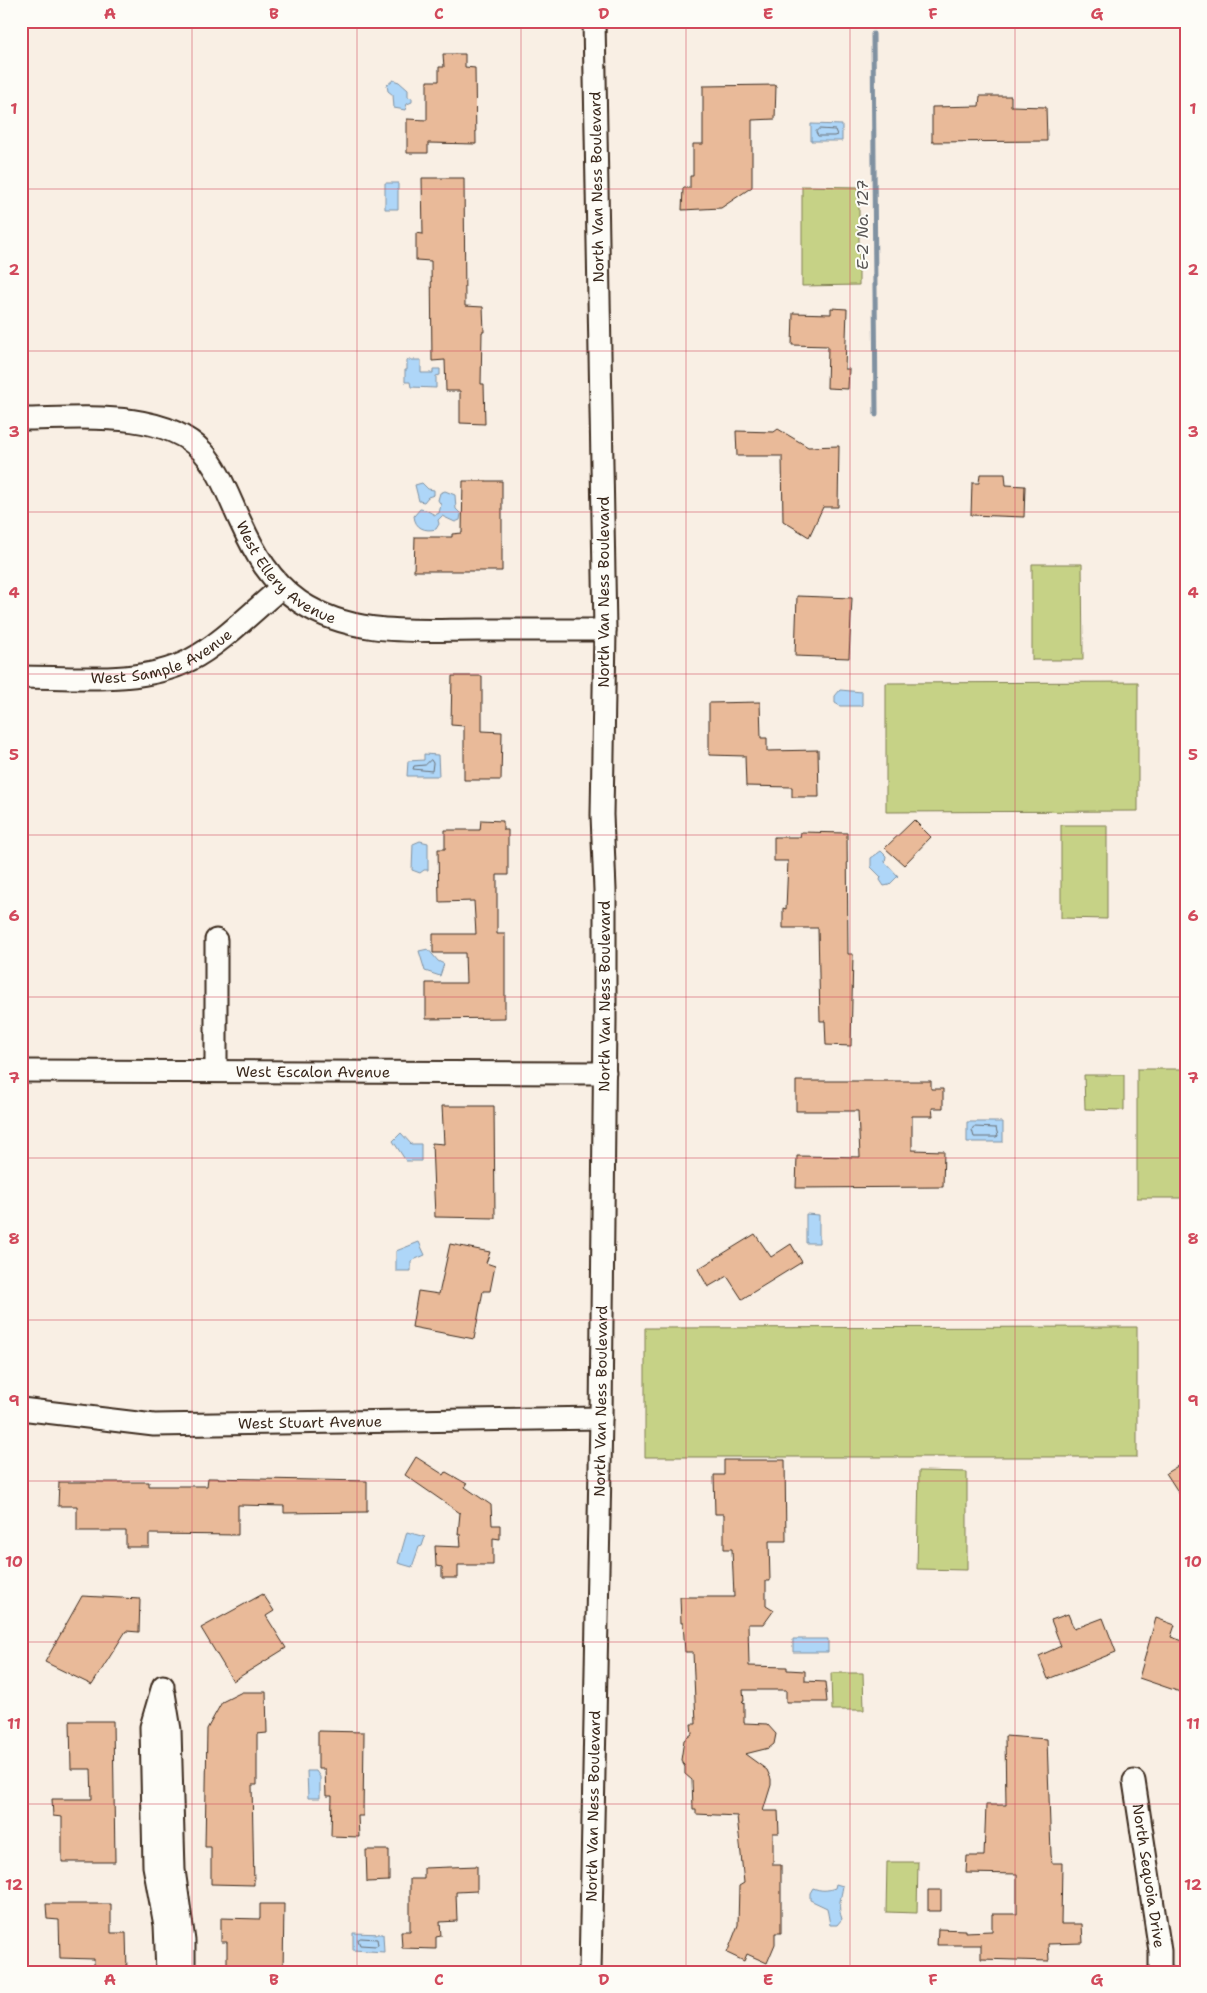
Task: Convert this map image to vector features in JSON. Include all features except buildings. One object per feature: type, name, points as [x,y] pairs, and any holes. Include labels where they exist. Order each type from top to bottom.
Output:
[{"type":"street","name":"North Van Ness Boulevard","points":[[590,1972],[605,1073],[605,890],[602,815],[605,630],[594,21]]},
{"type":"street","name":"West Ellery Avenue","points":[[21,419],[122,419],[166,428],[186,438],[202,450],[214,465],[251,546],[263,566],[282,587],[301,602],[348,623],[390,630],[605,630]]},
{"type":"street","name":"West Sample Avenue","points":[[21,677],[130,677],[172,668],[208,649],[282,587]]},
{"type":"street","points":[[216,940],[216,1071]]},
{"type":"street","name":"West Escalon Avenue","points":[[21,1071],[605,1073]]},
{"type":"street","name":"West Stuart Avenue","points":[[21,1409],[154,1425],[600,1418]]},
{"type":"street","points":[[162,1775],[167,1972]]},
{"type":"street","name":"North Sequoia Drive","points":[[1134,1781],[1160,1951],[1160,1972]]},
{"type":"street","points":[[164,1871],[184,1941],[184,1972]]},
{"type":"green space","points":[[802,186],[859,187],[859,285],[802,286]]},
{"type":"green space","points":[[1032,564],[1082,564],[1083,660],[1032,660]]},
{"type":"green space","points":[[1138,682],[1138,811],[886,812],[886,683]]},
{"type":"green space","points":[[1061,825],[1107,825],[1107,919],[1061,918]]},
{"type":"green space","points":[[1137,1069],[1186,1069],[1186,1198],[1137,1198]]},
{"type":"green space","points":[[1084,1075],[1124,1075],[1124,1110],[1085,1109]]},
{"type":"green space","points":[[1137,1327],[1137,1457],[645,1457],[645,1328]]},
{"type":"green space","points":[[919,1471],[967,1472],[967,1570],[917,1569]]},
{"type":"green space","points":[[831,1673],[863,1673],[864,1710],[832,1710]]},
{"type":"green space","points":[[887,1862],[918,1862],[917,1913],[886,1912]]},
{"type":"water","points":[[393,80],[399,82],[408,90],[408,97],[412,98],[412,102],[407,104],[405,110],[394,108],[393,95],[388,91],[387,85]]},
{"type":"water","points":[[811,124],[842,125],[842,141],[811,141]]},
{"type":"water","points":[[385,183],[398,183],[398,209],[385,209]]},
{"type":"water","points":[[407,360],[421,360],[421,373],[433,373],[433,369],[440,369],[440,375],[436,376],[436,388],[411,387],[410,382],[405,382]]},
{"type":"water","points":[[422,483],[428,489],[434,490],[434,495],[428,497],[424,502],[419,501],[415,485]]},
{"type":"water","points":[[445,491],[455,495],[456,509],[461,514],[460,520],[455,522],[442,516],[438,520],[439,524],[436,529],[428,530],[418,526],[414,516],[420,509],[435,515],[439,513],[441,505],[438,500],[440,493]]},
{"type":"water","points":[[840,690],[862,692],[862,706],[840,706],[835,703],[835,696]]},
{"type":"water","points":[[424,754],[438,755],[439,776],[407,776],[408,761],[424,760]]},
{"type":"water","points":[[420,841],[428,843],[428,870],[420,873],[412,870],[413,844]]},
{"type":"water","points":[[881,851],[886,856],[885,862],[898,876],[889,885],[884,886],[880,880],[881,877],[871,867],[871,858]]},
{"type":"water","points":[[428,949],[438,961],[444,964],[440,976],[425,971],[419,951]]},
{"type":"water","points":[[967,1122],[1003,1122],[1003,1142],[967,1142]]},
{"type":"water","points":[[401,1133],[411,1144],[421,1144],[421,1161],[406,1161],[393,1141]]},
{"type":"water","points":[[806,1214],[819,1215],[819,1243],[806,1243]]},
{"type":"water","points":[[419,1242],[425,1255],[411,1261],[411,1271],[396,1271],[396,1251]]},
{"type":"water","points":[[407,1532],[425,1537],[422,1546],[419,1547],[412,1567],[398,1563]]},
{"type":"water","points":[[793,1639],[828,1639],[828,1652],[793,1652]]},
{"type":"water","points":[[307,1771],[316,1771],[320,1777],[320,1798],[308,1798]]},
{"type":"water","points":[[836,1884],[843,1886],[840,1906],[842,1919],[837,1925],[830,1925],[827,1908],[810,1900],[810,1893],[813,1888],[829,1890],[835,1888]]},
{"type":"water","points":[[353,1933],[383,1934],[384,1952],[353,1950]]},
{"type":"waterway","name":"E-2 No. 127","points":[[873,34],[876,415]]}]
